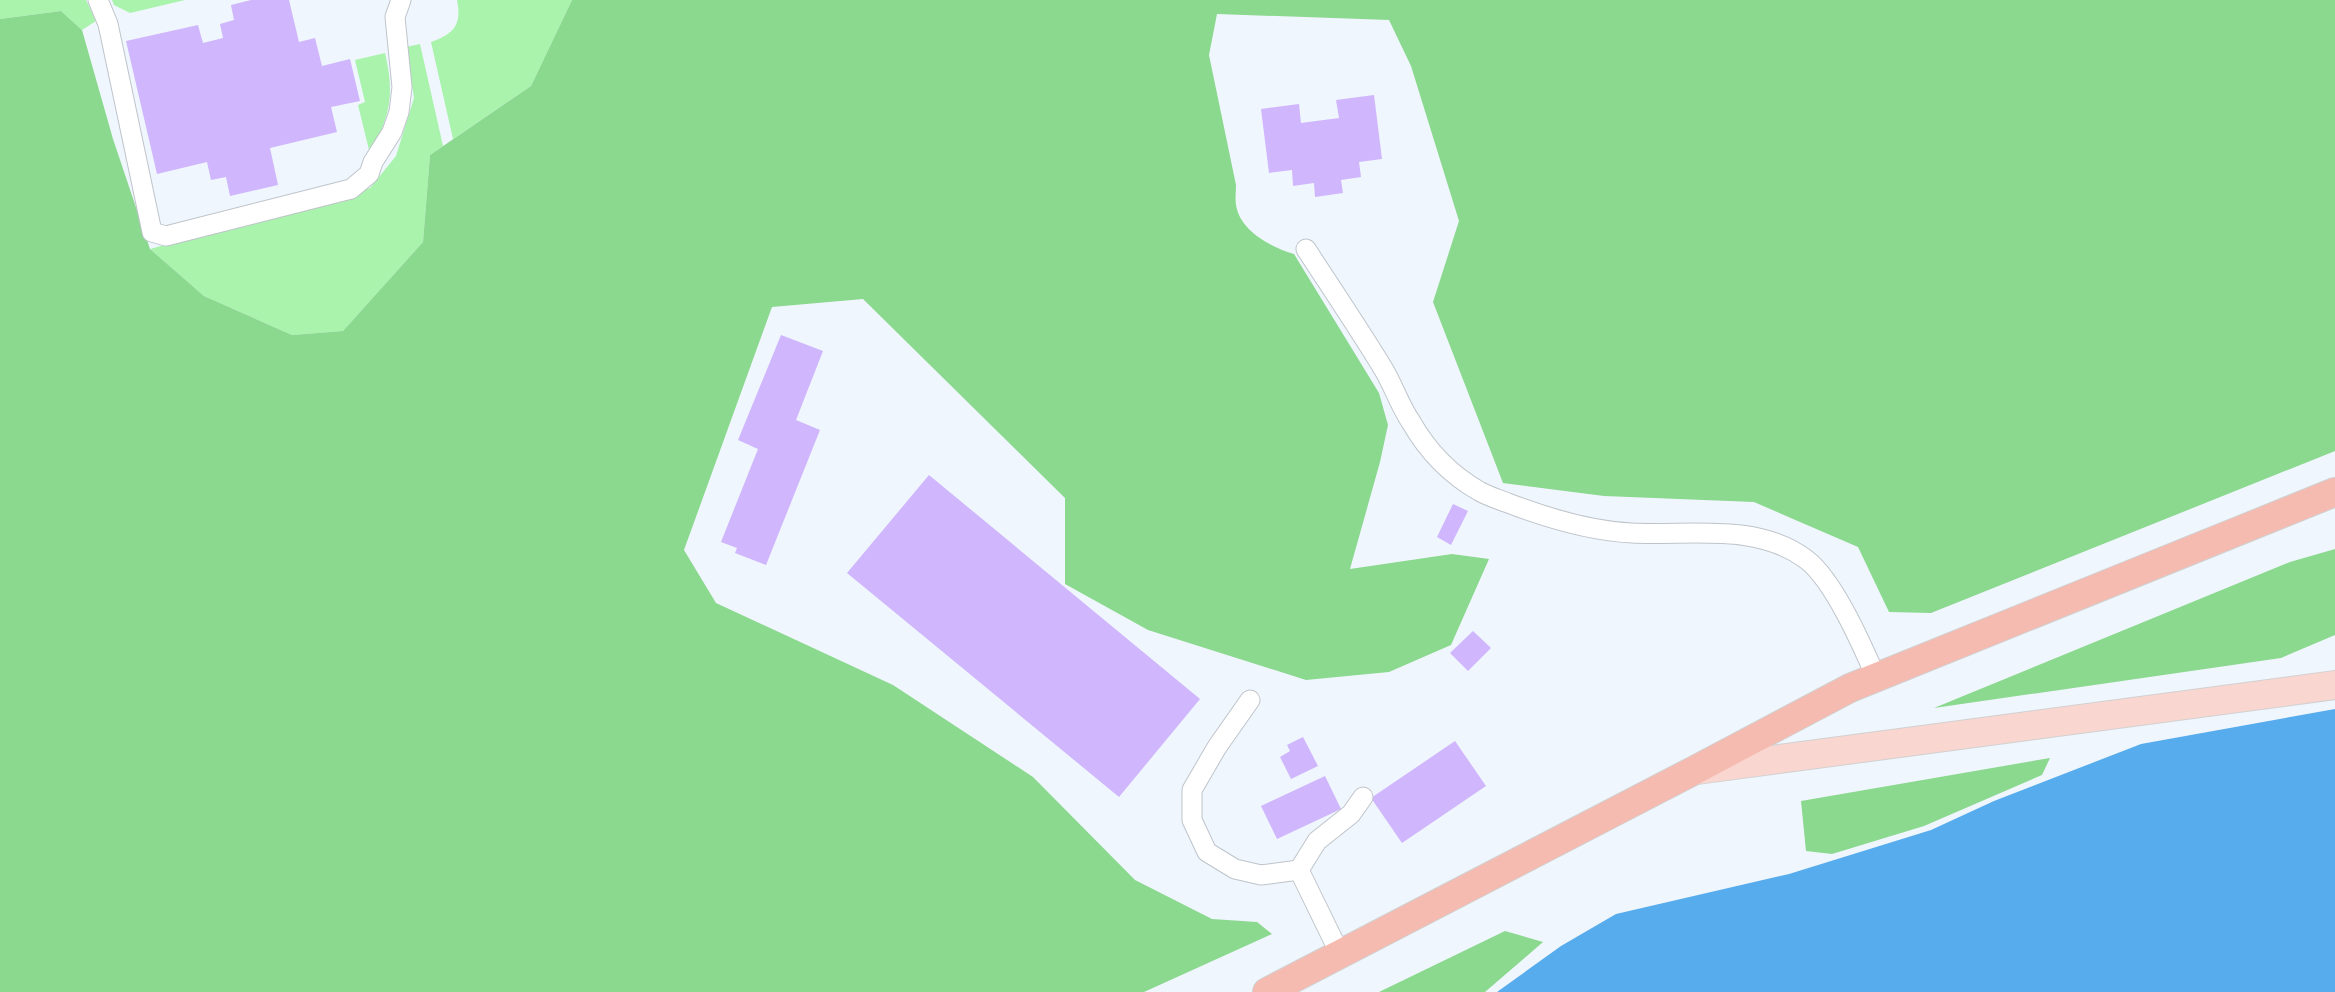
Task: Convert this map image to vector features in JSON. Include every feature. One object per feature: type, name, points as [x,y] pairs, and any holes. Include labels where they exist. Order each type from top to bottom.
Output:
[{"type":"highway","points":[[1267,992],[1850,688],[2335,492]]},
{"type":"main road","points":[[1695,770],[2335,685]]},
{"type":"lane","points":[[98,0],[108,24],[152,232],[166,236],[351,189],[369,174],[373,162],[392,132],[399,112],[402,87],[395,17],[401,0]]},
{"type":"lane","points":[[1306,249],[1390,380],[1410,422],[1428,447],[1455,474],[1480,492],[1528,511],[1592,528],[1632,533],[1730,534],[1758,538],[1784,548],[1807,561],[1832,590],[1856,632],[1876,677]]},
{"type":"lane","points":[[1250,700],[1217,747],[1192,790],[1192,820],[1207,852],[1235,869],[1261,875],[1299,870]]},
{"type":"lane","points":[[1299,870],[1317,840],[1351,814],[1362,798]]},
{"type":"lane","points":[[1299,870],[1340,954]]},
{"type":"green space","points":[[0,0],[86,0],[96,21],[82,30],[61,11],[0,19]]},
{"type":"green space","points":[[112,0],[185,0],[130,13],[114,5]]},
{"type":"green space","points":[[457,0],[572,0],[531,86],[453,139],[431,42],[451,32],[457,22]]},
{"type":"green space","points":[[572,0],[2335,0],[2335,451],[1931,613],[1889,612],[1858,547],[1754,502],[1604,496],[1503,483],[1433,302],[1459,221],[1411,66],[1389,20],[1217,14],[1209,55],[1236,185],[1236,202],[1239,214],[1244,223],[1258,237],[1294,254],[1379,393],[1388,425],[1380,462],[1350,569],[1452,554],[1489,559],[1451,645],[1389,672],[1306,680],[1148,630],[1065,584],[1065,498],[863,299],[772,307],[684,550],[716,603],[893,685],[1033,777],[1135,880],[1212,919],[1257,922],[1272,934],[1144,992],[0,992],[0,19],[61,11],[82,30],[113,139],[150,249],[204,296],[292,335],[343,331],[423,242],[430,155],[531,86]]},
{"type":"green space","points":[[420,44],[443,146],[430,155],[423,242],[343,331],[292,335],[204,296],[150,249],[370,188],[396,156],[414,98],[406,47]]},
{"type":"green space","points":[[385,53],[390,81],[389,105],[382,128],[370,154],[358,105],[365,102],[355,60]]},
{"type":"green space","points":[[2335,549],[2335,635],[2281,658],[1934,708],[2290,562]]},
{"type":"green space","points":[[2050,758],[2042,775],[1924,826],[1832,854],[1806,851],[1801,801]]},
{"type":"green space","points":[[1505,931],[1543,942],[1485,992],[1379,992]]},
{"type":"water","points":[[2335,709],[2335,992],[1497,992],[1561,946],[1616,914],[1789,874],[1931,830],[1994,801],[2141,744]]},
{"type":"building","points":[[251,0],[289,0],[299,42],[315,38],[322,66],[350,59],[360,101],[331,107],[337,132],[270,148],[278,185],[230,196],[226,177],[211,180],[207,162],[157,174],[126,41],[198,25],[203,43],[223,38],[220,24],[234,20],[231,5]]},
{"type":"building","points":[[1374,95],[1382,159],[1359,162],[1361,177],[1341,180],[1343,193],[1315,197],[1314,183],[1293,186],[1292,170],[1269,173],[1261,109],[1299,104],[1301,123],[1339,118],[1336,100]]},
{"type":"building","points":[[781,335],[823,351],[796,420],[820,430],[766,565],[735,553],[737,548],[721,542],[758,449],[738,440]]},
{"type":"building","points":[[929,475],[1200,699],[1119,797],[847,573]]},
{"type":"building","points":[[1453,504],[1468,511],[1451,545],[1437,537]]},
{"type":"building","points":[[1473,631],[1491,648],[1468,671],[1450,653]]},
{"type":"building","points":[[1303,737],[1318,766],[1291,779],[1280,757],[1290,751],[1287,745]]},
{"type":"building","points":[[1455,741],[1486,786],[1402,843],[1371,798]]},
{"type":"building","points":[[1325,776],[1341,809],[1277,839],[1261,806]]}]
